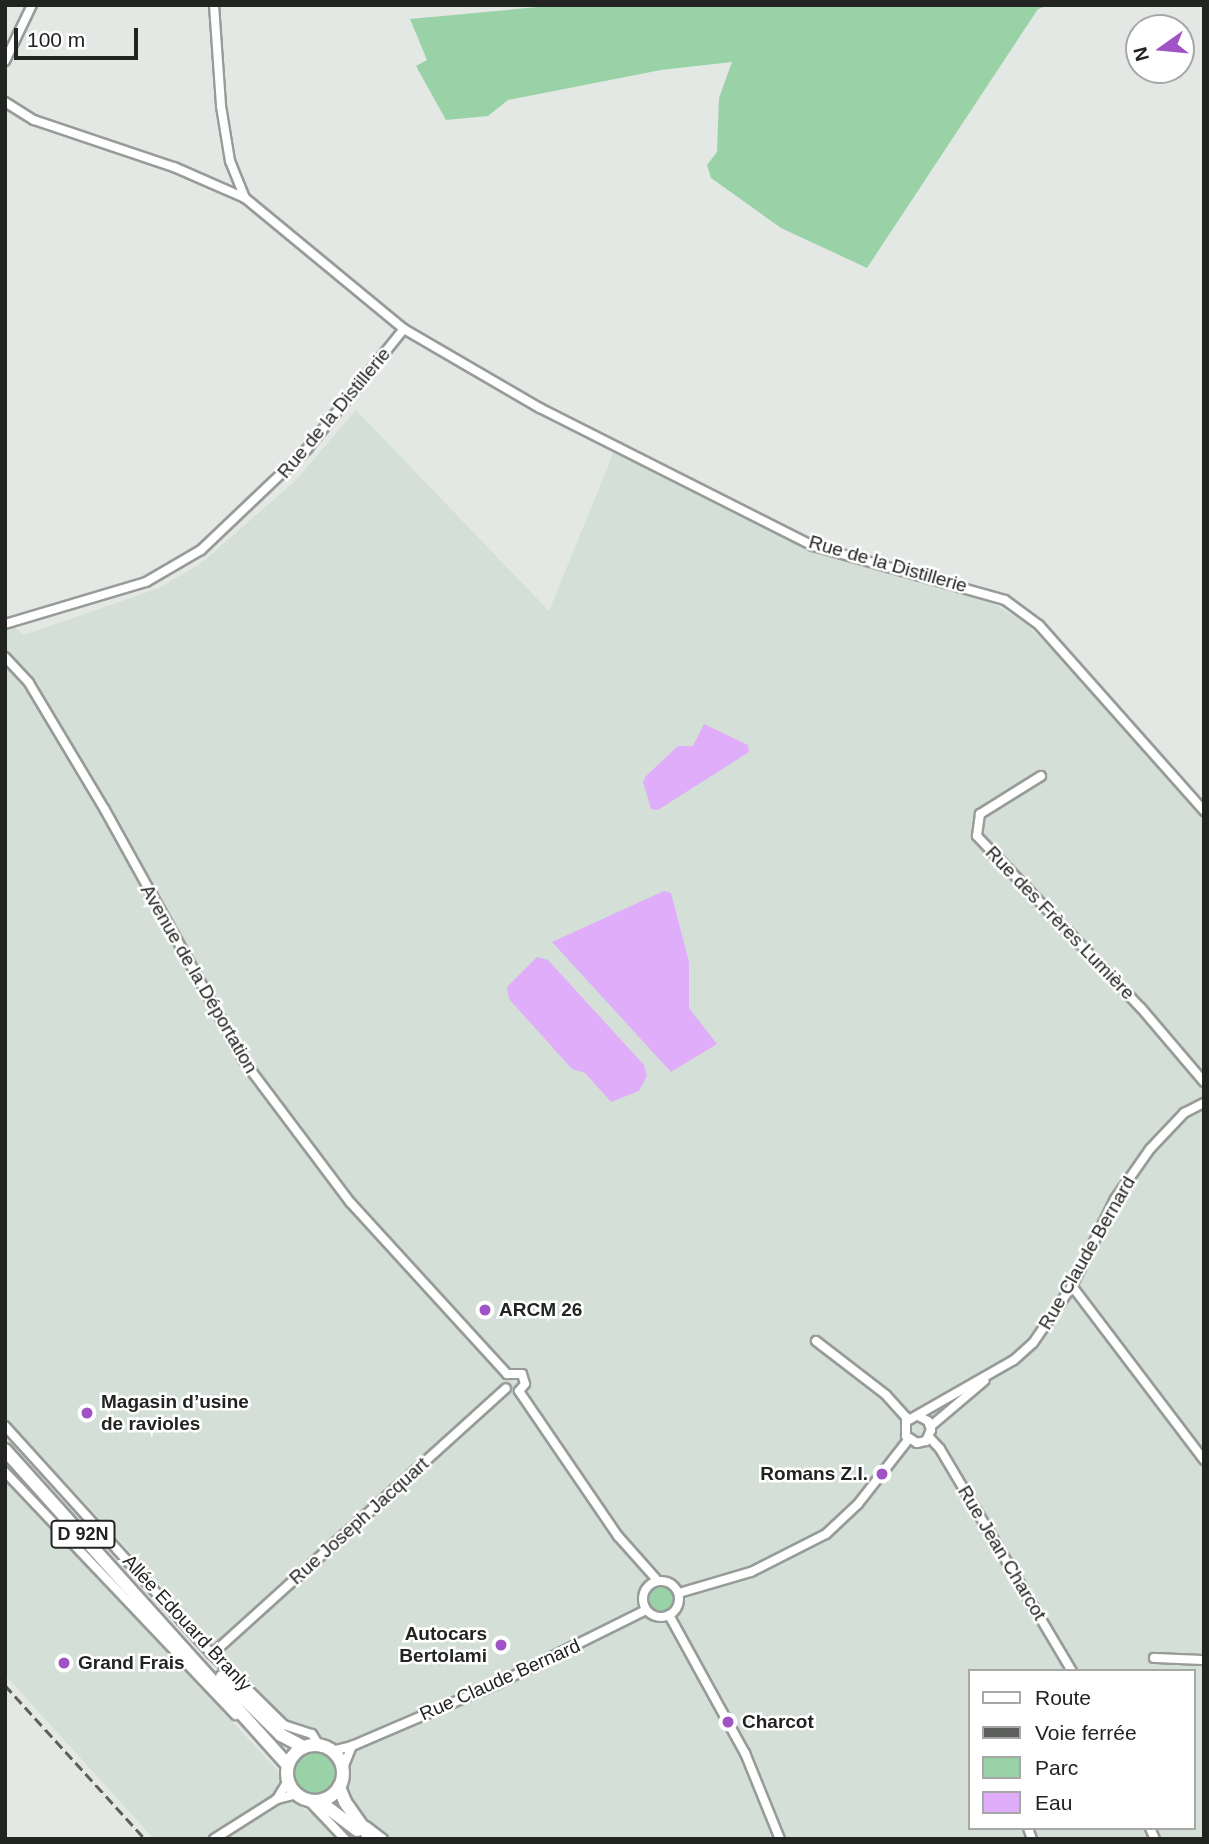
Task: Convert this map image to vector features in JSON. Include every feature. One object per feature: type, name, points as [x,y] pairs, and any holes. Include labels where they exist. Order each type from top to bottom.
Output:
[{"type":"main road","name":"D 92N","points":[[5,1450],[263,1725],[288,1765]]},
{"type":"main road","name":"D 92N","points":[[161,1618],[229,1703],[304,1747]]},
{"type":"main road","points":[[365,1839],[288,1781],[288,1765],[304,1747],[319,1745],[332,1751],[343,1768],[340,1787],[371,1839]]},
{"type":"main road","points":[[308,1798],[340,1787]]},
{"type":"street","points":[[5,61],[32,5]]},
{"type":"street","points":[[214,5],[227,148],[245,198]]},
{"type":"street","name":"Rue de la Distillerie","points":[[5,102],[34,120],[174,167],[245,198],[404,329],[540,408],[813,546],[1005,600],[1039,625],[1204,811]]},
{"type":"street","name":"Rue de la Distillerie","points":[[5,624],[124,589],[184,562],[298,459],[404,329]]},
{"type":"street","name":"Avenue de la Déportation","points":[[5,657],[29,683],[105,810],[256,1079],[359,1213],[507,1374],[522,1374],[524,1384],[519,1391]]},
{"type":"street","name":"Rue des Frères Lumière","points":[[1041,776],[981,814],[977,836],[1141,1008],[1204,1082]]},
{"type":"street","name":"Rue Claude Bernard","points":[[997,1370],[1033,1343],[1072,1286],[1115,1199],[1150,1149],[1184,1114],[1204,1103]]},
{"type":"street","points":[[1072,1286],[1204,1460]]},
{"type":"street","points":[[816,1341],[886,1395],[907,1421]]},
{"type":"street","points":[[908,1440],[904,1429],[907,1421],[997,1370]]},
{"type":"street","points":[[908,1440],[922,1443],[929,1437],[931,1426],[997,1370]]},
{"type":"street","points":[[507,1374],[506,1388],[519,1391],[640,1564],[658,1581],[673,1585],[679,1593],[678,1606],[669,1615],[657,1617],[646,1610],[643,1596],[647,1587],[658,1581]]},
{"type":"street","name":"Rue Joseph Jacquart","points":[[212,1654],[506,1388]]},
{"type":"street","points":[[918,1416],[931,1426]]},
{"type":"street","name":"Allée Edouard Branly","points":[[5,1426],[212,1654],[284,1725],[312,1734],[319,1745]]},
{"type":"street","name":"Rue Jean Charcot","points":[[929,1437],[940,1449],[1071,1669]]},
{"type":"street","points":[[679,1593],[751,1573],[826,1534],[858,1504],[908,1440]]},
{"type":"street","points":[[5,1472],[229,1703]]},
{"type":"street","points":[[640,1564],[647,1587]]},
{"type":"street","name":"Rue Claude Bernard","points":[[332,1751],[352,1746],[498,1685],[646,1610]]},
{"type":"street","points":[[669,1615],[746,1753],[780,1839]]},
{"type":"street","points":[[1154,1658],[1204,1660]]},
{"type":"street","points":[[343,1768],[352,1746]]},
{"type":"street","points":[[214,1839],[276,1799],[288,1781]]},
{"type":"street","points":[[276,1799],[308,1798],[345,1839]]},
{"type":"street","points":[[361,1825],[383,1839]]},
{"type":"shaded area","points":[[356,410],[549,611],[615,449],[790,539],[984,598],[1024,622],[1069,666],[1204,821],[1204,1839],[391,1839],[364,1820],[348,1797],[347,1762],[336,1747],[293,1727],[5,1417],[5,630],[12,625],[24,635],[159,588],[200,564],[295,481]]},
{"type":"shaded area","points":[[5,1477],[281,1774],[275,1793],[305,1809],[341,1839],[154,1839],[5,1675]]},
{"type":"green space","points":[[560,5],[1051,5],[1038,9],[867,268],[781,228],[711,178],[707,165],[717,152],[719,98],[732,62],[661,70],[508,100],[488,116],[446,120],[416,66],[427,60],[410,19]]},
{"type":"green space","points":[[661,1586],[670,1590],[674,1599],[670,1608],[661,1612],[652,1608],[648,1599],[652,1590]]},
{"type":"green space","points":[[315,1752],[330,1758],[336,1773],[330,1788],[315,1794],[300,1788],[294,1773],[300,1758]]},
{"type":"water","points":[[704,724],[748,745],[749,752],[658,810],[651,809],[643,782],[646,776],[678,746],[693,746]]},
{"type":"water","points":[[664,891],[671,893],[689,962],[689,1008],[717,1044],[671,1072],[552,942]]},
{"type":"water","points":[[537,957],[548,960],[644,1065],[647,1076],[639,1091],[611,1102],[585,1073],[572,1069],[509,999],[507,987]]},
{"type":"railway","points":[[5,1685],[145,1839]]},
{"type":"place","name":"ARCM 26","points":[[485,1310]]},
{"type":"place","name":"Magasin d’usine de ravioles","points":[[87,1413]]},
{"type":"place","name":"Romans Z.I.","points":[[882,1474]]},
{"type":"place","name":"Autocars Bertolami","points":[[501,1645]]},
{"type":"place","name":"Grand Frais","points":[[64,1663]]},
{"type":"place","name":"Charcot","points":[[728,1722]]}]
